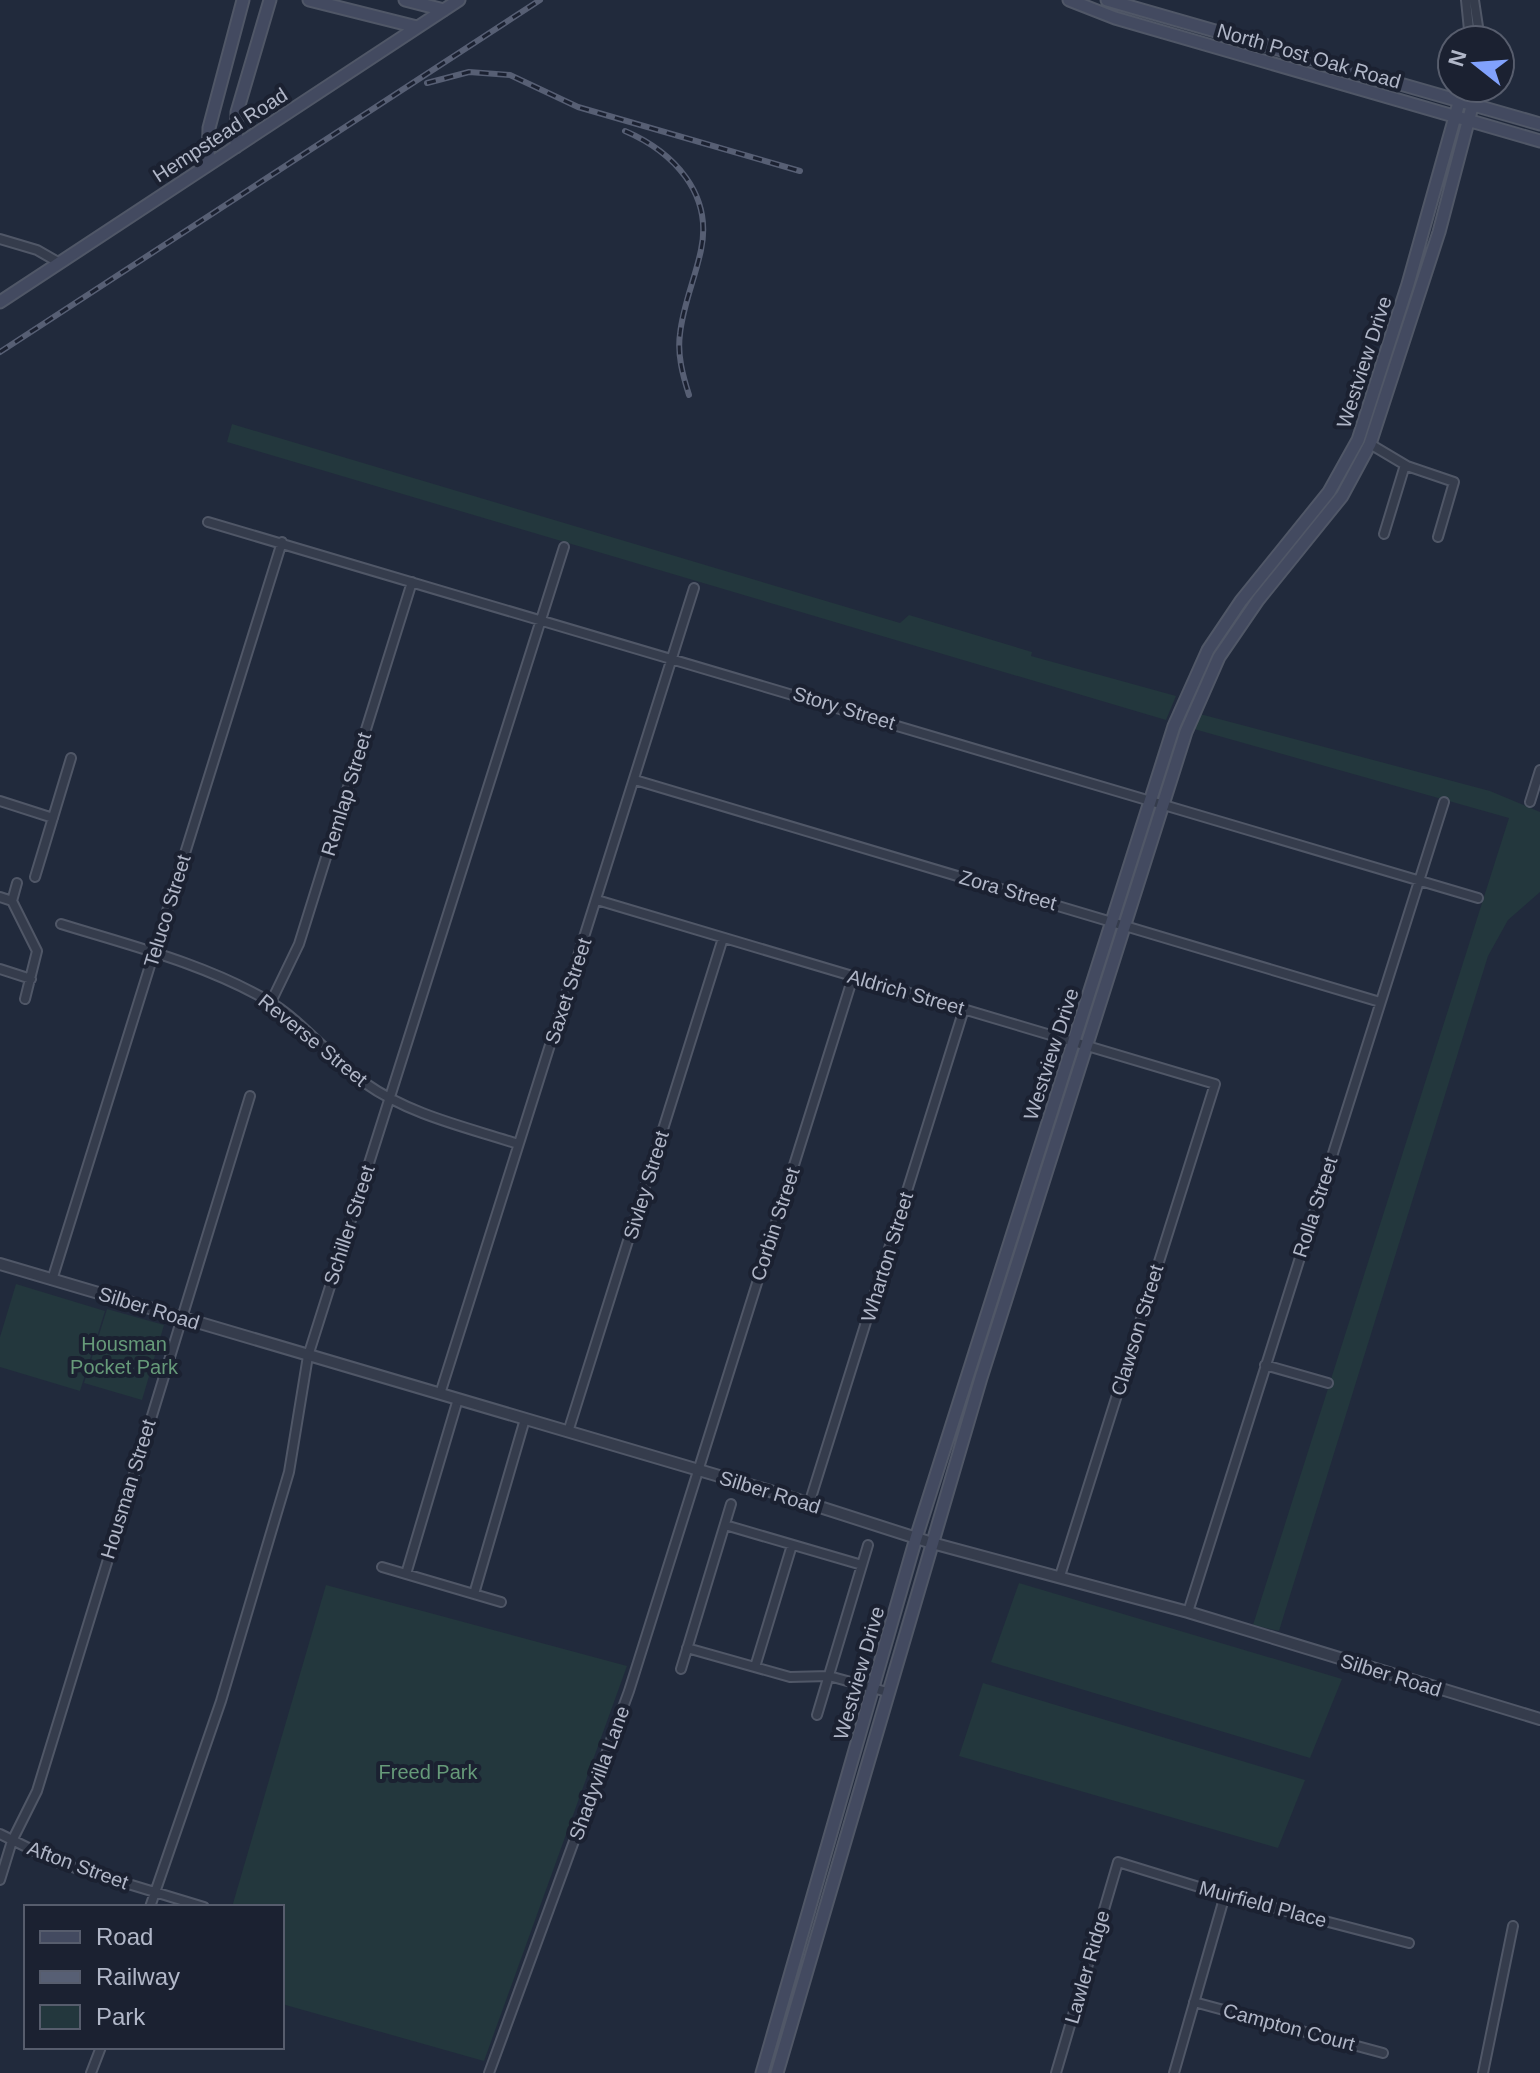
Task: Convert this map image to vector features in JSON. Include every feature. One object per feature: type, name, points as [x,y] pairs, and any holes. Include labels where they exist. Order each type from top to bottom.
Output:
[{"type":"main road","points":[[208,165],[209,128],[243,0]]},
{"type":"main road","points":[[236,147],[237,112],[270,0]]},
{"type":"main road","points":[[309,0],[417,27]]},
{"type":"main road","points":[[405,0],[444,10]]},
{"type":"main road","name":"Hempstead Road","points":[[0,302],[459,0]]},
{"type":"main road","name":"North Post Oak Road","points":[[1069,0],[1115,18],[1540,141]]},
{"type":"main road","name":"North Post Oak Road","points":[[1107,0],[1436,86]]},
{"type":"main road","points":[[226,66],[249,69]]},
{"type":"main road","name":"Westview Drive","points":[[777,2073],[981,1378],[1186,732],[1219,657],[1258,600],[1342,496],[1370,444],[1439,232],[1461,104]]},
{"type":"main road","name":"Westview Drive","points":[[762,2073],[916,1538],[1174,726],[1208,650],[1241,601],[1329,492],[1358,440],[1460,119],[1472,104]]},
{"type":"main road","name":"North Post Oak Road","points":[[1476,104],[1540,124]]},
{"type":"main road","points":[[1020,1211],[1033,1215]]},
{"type":"main road","points":[[968,1373],[981,1378]]},
{"type":"main road","points":[[812,1898],[825,1902]]},
{"type":"street","points":[[1466,0],[1467,24]]},
{"type":"street","points":[[1474,0],[1478,24]]},
{"type":"street","points":[[0,239],[37,250],[58,262]]},
{"type":"street","points":[[1370,444],[1405,465],[1454,482],[1438,537]]},
{"type":"street","points":[[1384,534],[1405,465]]},
{"type":"street","name":"Story Street","points":[[208,522],[540,621],[672,656],[1478,898]]},
{"type":"street","name":"Teluco Street","points":[[52,1280],[282,542]]},
{"type":"street","name":"Schiller Street","points":[[151,1905],[221,1701],[289,1472],[308,1356],[564,547]]},
{"type":"street","name":"Remlap Street","points":[[271,1002],[299,944],[412,582]]},
{"type":"street","name":"Saxet Street","points":[[440,1394],[694,588]]},
{"type":"street","points":[[35,877],[71,758]]},
{"type":"street","points":[[1530,802],[1540,770]]},
{"type":"street","name":"Zora Street","points":[[635,780],[1380,1002]]},
{"type":"street","points":[[0,801],[53,818]]},
{"type":"street","name":"Rolla Street","points":[[1188,1612],[1444,802]]},
{"type":"street","points":[[17,883],[12,901],[37,951],[25,999]]},
{"type":"street","points":[[0,897],[12,901]]},
{"type":"street","name":"Aldrich Street","points":[[597,900],[1215,1084]]},
{"type":"street","name":"Reverse Street","points":[[61,924],[208,969],[271,1002],[341,1065],[389,1098],[415,1110],[518,1144]]},
{"type":"street","name":"Sivley Street","points":[[568,1432],[723,938]]},
{"type":"street","points":[[0,969],[31,979]]},
{"type":"street","name":"Corbin Street","points":[[697,1470],[853,977]]},
{"type":"street","name":"Wharton Street","points":[[809,1504],[964,1009]]},
{"type":"street","name":"Clawson Street","points":[[1060,1576],[1215,1084]]},
{"type":"street","name":"Housman Street","points":[[0,1880],[12,1841],[37,1791],[250,1096]]},
{"type":"street","name":"Silber Road","points":[[0,1264],[697,1470],[932,1543],[1188,1612],[1540,1719]]},
{"type":"street","points":[[1265,1365],[1328,1383]]},
{"type":"street","points":[[406,1574],[458,1399]]},
{"type":"street","points":[[474,1594],[525,1419]]},
{"type":"street","name":"Shadyvilla Lane","points":[[489,2073],[629,1691],[697,1470]]},
{"type":"street","points":[[681,1669],[731,1504]]},
{"type":"street","points":[[725,1525],[862,1565]]},
{"type":"street","points":[[755,1667],[792,1545]]},
{"type":"street","points":[[817,1715],[868,1545]]},
{"type":"street","points":[[382,1567],[501,1602]]},
{"type":"street","points":[[687,1648],[790,1677],[829,1676],[887,1692]]},
{"type":"street","name":"Afton Street","points":[[0,1834],[59,1863],[198,1905]]},
{"type":"street","name":"Muirfield Place","points":[[1118,1862],[1225,1895],[1409,1943]]},
{"type":"street","name":"Lawler Ridge","points":[[1056,2073],[1118,1862]]},
{"type":"street","points":[[1174,2073],[1225,1895]]},
{"type":"street","points":[[1483,2073],[1513,1926]]},
{"type":"street","name":"Campton Court","points":[[1194,2002],[1383,2053]]},
{"type":"street","points":[[91,2073],[100,2049]]},
{"type":"green space","points":[[232,424],[900,623],[909,615],[1032,652],[1031,656],[1176,696],[1166,720],[227,442]]},
{"type":"green space","points":[[1200,714],[1490,791],[1540,812],[1540,892],[1508,920],[1488,956],[1279,1631],[1253,1625],[1509,818],[1194,729]]},
{"type":"green space","points":[[16,1284],[105,1311],[80,1391],[0,1367],[0,1337]]},
{"type":"green space","name":"Housman Pocket Park","points":[[107,1309],[164,1325],[142,1400],[84,1383]]},
{"type":"green space","points":[[1019,1583],[1342,1679],[1310,1758],[991,1662]]},
{"type":"green space","name":"Freed Park","points":[[326,1585],[627,1666],[484,2061],[284,2005],[284,1905],[233,1905]]},
{"type":"green space","points":[[983,1683],[1305,1780],[1278,1848],[959,1756]]},
{"type":"railway","points":[[0,352],[540,0]]},
{"type":"railway","points":[[427,83],[469,72],[510,75],[578,107],[800,171]]},
{"type":"railway","points":[[625,131],[674,163],[686,177],[701,211],[701,250],[679,342],[689,395]]}]
